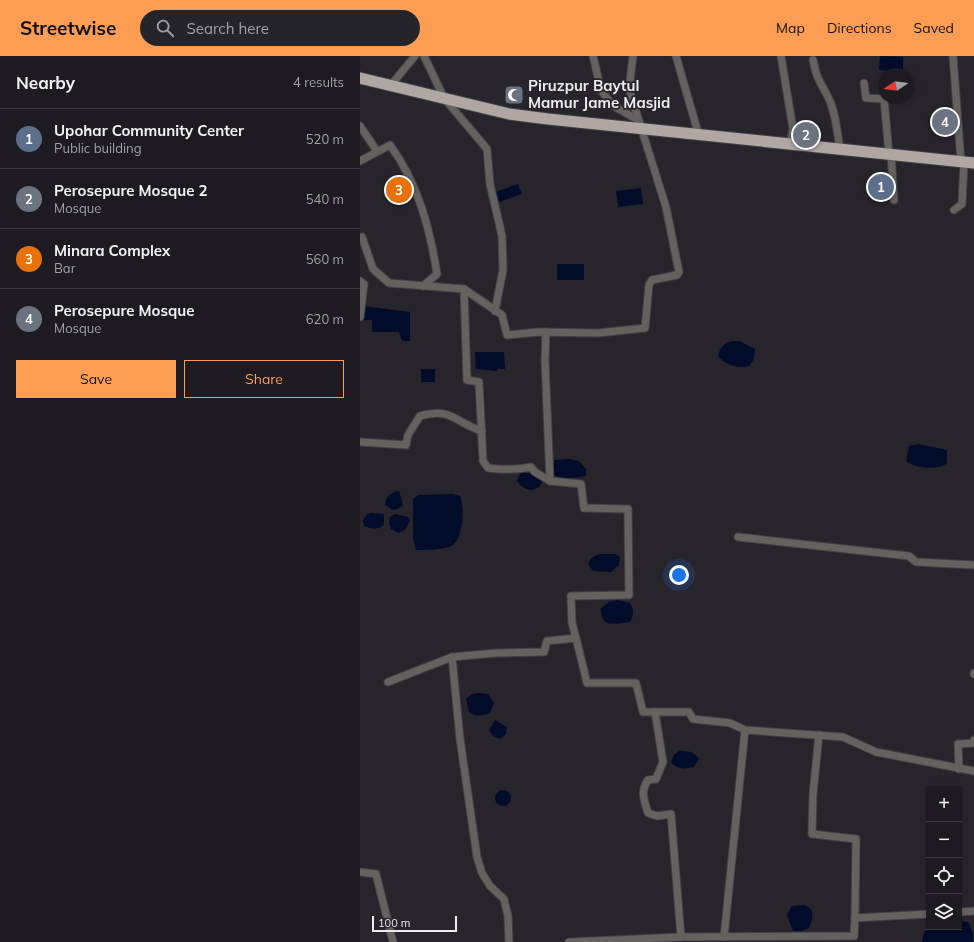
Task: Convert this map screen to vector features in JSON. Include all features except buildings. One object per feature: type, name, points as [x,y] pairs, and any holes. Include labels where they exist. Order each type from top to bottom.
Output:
[{"type":"highway","points":[[360,78],[509,114],[640,125],[699,136],[966,162]]},
{"type":"street","points":[[391,85],[416,56]]},
{"type":"street","points":[[424,56],[444,98],[487,149],[490,184],[502,236],[502,270],[495,310]]},
{"type":"street","points":[[593,56],[601,90],[612,105],[640,125]]},
{"type":"street","points":[[360,238],[362,238],[373,269],[389,283],[464,289],[502,315],[507,335],[546,332],[598,333],[645,328],[649,285],[652,280],[676,275],[678,272],[666,207],[629,89],[633,56]]},
{"type":"street","points":[[676,56],[699,136]]},
{"type":"street","points":[[781,56],[793,129],[790,144]]},
{"type":"street","points":[[953,56],[966,162],[962,204],[954,210]]},
{"type":"street","points":[[813,60],[816,77],[828,96],[834,115],[840,149]]},
{"type":"street","points":[[864,83],[866,98],[884,99],[894,200]]},
{"type":"street","points":[[360,126],[377,151]]},
{"type":"street","points":[[360,161],[390,145],[403,162],[426,217],[432,241],[437,274],[424,286]]},
{"type":"street","points":[[360,281],[364,284],[360,317]]},
{"type":"street","points":[[464,289],[467,380],[479,382],[483,461],[488,468],[518,470],[530,467],[535,472],[550,481],[581,484],[584,508],[628,509],[629,595],[571,596],[572,623],[587,683],[636,683],[643,712],[689,712],[693,719],[730,723],[744,730],[843,737],[876,752],[974,771]]},
{"type":"street","points":[[546,332],[545,360],[550,481]]},
{"type":"street","points":[[360,442],[406,446],[408,435],[420,416],[429,413],[452,415],[472,428],[482,431]]},
{"type":"street","points":[[738,537],[909,556],[916,562],[974,565]]},
{"type":"street","points":[[388,682],[452,656],[496,652],[544,652],[547,641],[576,638]]},
{"type":"street","points":[[452,656],[460,739],[477,857],[482,873],[490,886],[504,898],[508,916],[509,942]]},
{"type":"street","points":[[655,712],[663,762],[656,779],[648,780],[644,786],[642,794],[648,813],[657,816],[671,814],[681,937]]},
{"type":"street","points":[[724,937],[744,730]]},
{"type":"street","points":[[569,942],[681,937],[854,939],[856,839],[812,834],[813,794],[818,735]]},
{"type":"street","points":[[959,769],[958,744],[974,743],[974,740]]},
{"type":"street","points":[[360,872],[376,874],[394,942]]},
{"type":"street","points":[[962,912],[974,911]]},
{"type":"street","points":[[855,918],[926,914]]},
{"type":"water","points":[[880,56],[903,57],[903,68],[879,68]]},
{"type":"water","points":[[518,184],[522,194],[496,203],[493,193]]},
{"type":"water","points":[[641,188],[643,204],[618,207],[616,191]]},
{"type":"water","points":[[557,264],[584,264],[584,280],[557,280]]},
{"type":"water","points":[[363,306],[410,312],[410,341],[402,341],[399,332],[372,332],[372,320],[363,320]]},
{"type":"water","points":[[733,341],[739,341],[755,349],[754,359],[749,366],[732,366],[718,356],[723,346]]},
{"type":"water","points":[[475,352],[504,352],[505,369],[497,369],[497,371],[476,369]]},
{"type":"water","points":[[421,369],[435,369],[435,382],[421,382]]},
{"type":"water","points":[[918,444],[947,450],[947,463],[938,467],[926,468],[906,461],[909,446]]},
{"type":"water","points":[[569,459],[579,461],[586,469],[586,476],[566,479],[553,475],[554,460]]},
{"type":"water","points":[[523,472],[540,476],[542,483],[536,489],[526,489],[517,481],[520,474]]},
{"type":"water","points":[[399,491],[403,505],[398,509],[393,510],[385,505],[386,499],[389,495]]},
{"type":"water","points":[[453,494],[460,496],[463,515],[458,538],[455,543],[451,546],[434,550],[416,550],[413,538],[413,499],[418,495]]},
{"type":"water","points":[[367,514],[384,514],[384,525],[379,528],[369,528],[364,526],[363,520]]},
{"type":"water","points":[[395,514],[408,517],[410,521],[405,530],[398,533],[391,529],[389,523],[390,517]]},
{"type":"water","points":[[601,554],[615,554],[620,557],[619,565],[611,572],[593,571],[588,564],[593,557]]},
{"type":"water","points":[[617,600],[630,603],[633,612],[630,622],[613,624],[606,623],[604,621],[600,609],[609,602]]},
{"type":"water","points":[[472,694],[488,694],[494,703],[490,713],[480,716],[469,712],[466,699]]},
{"type":"water","points":[[495,720],[507,727],[506,734],[500,739],[493,736],[489,730]]},
{"type":"water","points":[[679,751],[690,752],[697,756],[699,759],[694,767],[682,768],[671,762],[674,755]]},
{"type":"water","points":[[500,790],[506,790],[511,795],[509,804],[506,806],[500,806],[495,801],[495,795]]},
{"type":"water","points":[[803,905],[810,908],[812,911],[809,928],[801,931],[793,931],[787,915],[792,906]]},
{"type":"water","points":[[962,921],[968,922],[973,933],[973,942],[922,942],[923,935],[926,930],[962,930]]},
{"type":"place","name":"Piruzpur Baytul Mamur Jame Masjid","points":[[514,95]]},
{"type":"place","name":"Perosepure Mosque","points":[[945,122]]},
{"type":"place","name":"Perosepure Mosque 2","points":[[806,135]]},
{"type":"place","name":"Upohar Community Center","points":[[881,187]]},
{"type":"place","name":"Minara Complex","points":[[399,190]]}]
